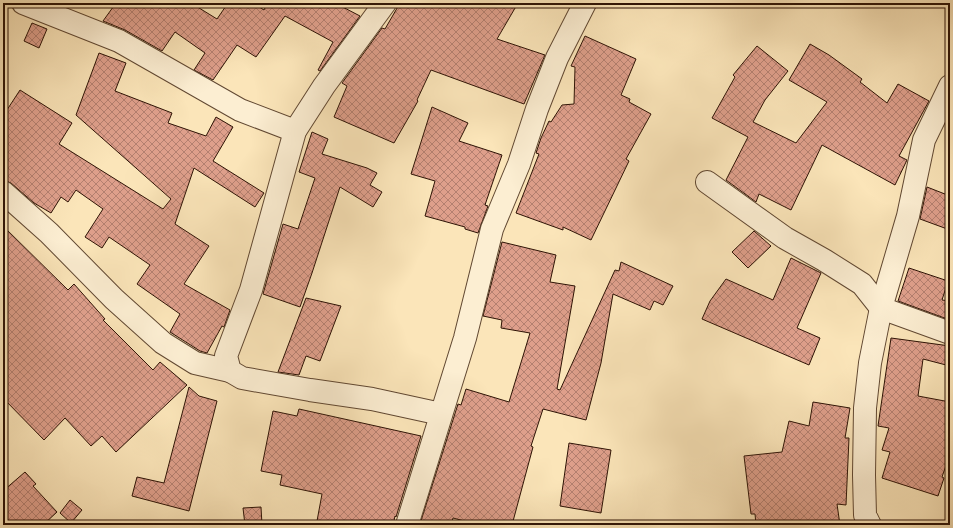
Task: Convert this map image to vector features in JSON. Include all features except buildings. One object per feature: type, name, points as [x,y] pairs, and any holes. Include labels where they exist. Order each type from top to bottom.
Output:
[{"type":"street","points":[[23,3],[119,41],[240,110],[295,131]]},
{"type":"street","points":[[230,371],[226,356],[251,290],[295,131],[324,86],[385,3]]},
{"type":"street","points":[[407,525],[465,338],[492,229],[519,164],[537,109],[557,58],[585,3]]},
{"type":"street","points":[[870,525],[865,515],[864,474],[865,408],[870,363],[881,308],[908,216],[924,140],[950,86]]},
{"type":"street","points":[[707,182],[785,238],[862,284],[881,308],[950,333]]},
{"type":"street","points":[[3,192],[49,233],[114,298],[163,343],[194,363],[230,371],[242,378],[372,399],[441,414]]}]
